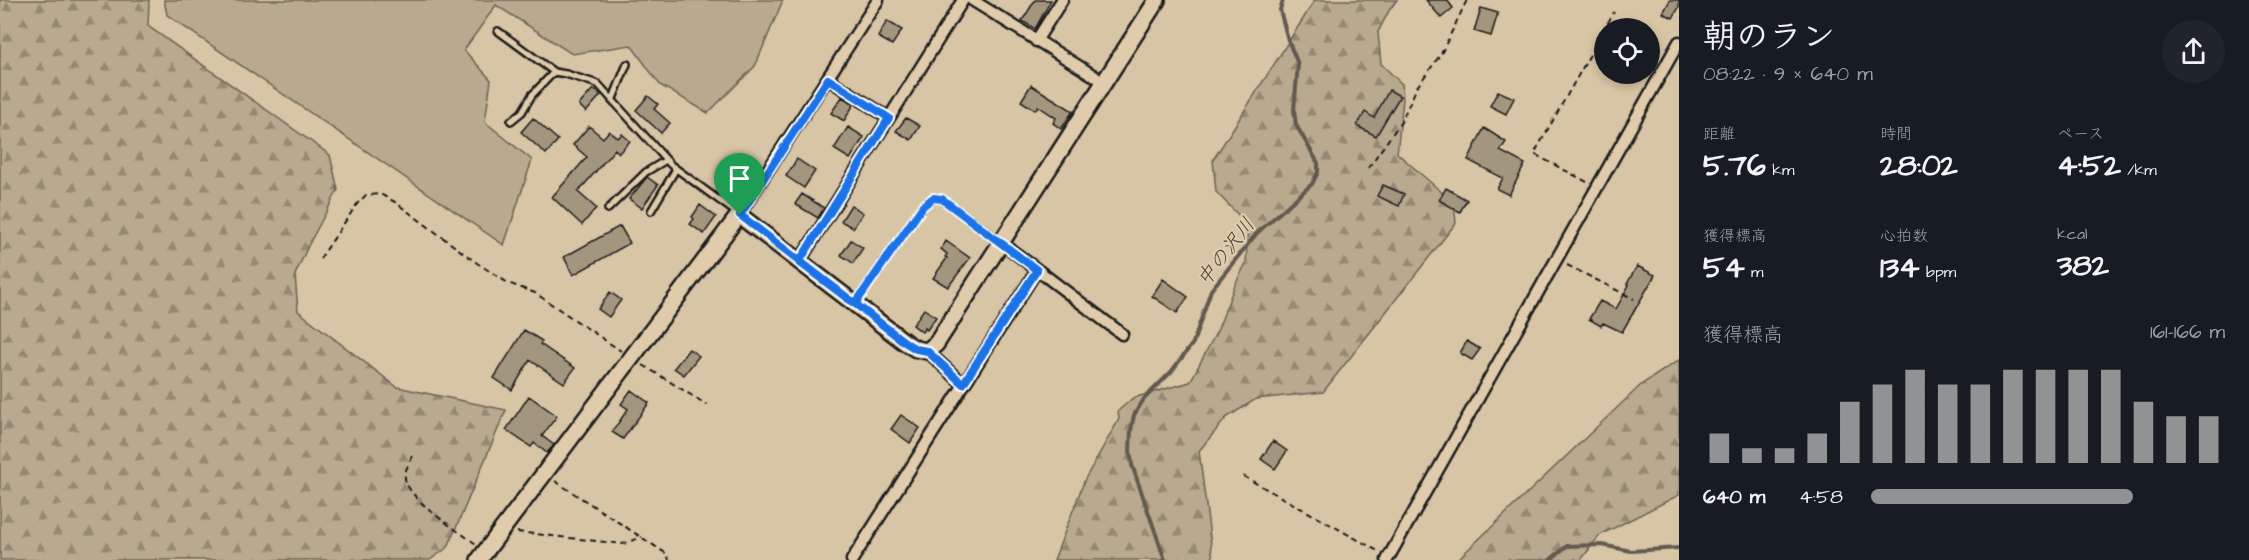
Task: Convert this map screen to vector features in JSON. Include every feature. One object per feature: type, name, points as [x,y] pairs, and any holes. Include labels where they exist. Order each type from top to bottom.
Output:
[{"type":"street","points":[[482,556],[740,215],[878,0]]},
{"type":"street","points":[[799,262],[963,0]]},
{"type":"street","points":[[972,0],[1104,82]]},
{"type":"street","points":[[1036,41],[1062,0]]},
{"type":"street","points":[[927,351],[936,344],[1157,0]]},
{"type":"street","points":[[1388,558],[1679,42]]},
{"type":"street","points":[[828,79],[889,118]]},
{"type":"street","points":[[740,215],[906,343],[916,349],[927,351],[963,384]]},
{"type":"street","points":[[1002,243],[1122,334]]},
{"type":"street","points":[[852,560],[1037,270]]},
{"type":"lane","points":[[498,30],[554,72],[598,84],[666,160],[740,215]]},
{"type":"lane","points":[[612,101],[627,64]]},
{"type":"lane","points":[[511,121],[522,112],[532,94],[554,72]]},
{"type":"lane","points":[[608,209],[646,172],[666,160]]},
{"type":"lane","points":[[651,211],[676,169]]},
{"type":"lane","points":[[855,304],[923,206],[933,198],[942,199],[1002,243]]},
{"type":"path","points":[[1368,168],[1401,122],[1417,87],[1441,54],[1467,0]]},
{"type":"path","points":[[1598,188],[1534,154],[1614,12]]},
{"type":"path","points":[[320,259],[357,204],[366,195],[380,194],[395,202],[508,283],[535,293],[632,359],[707,405]]},
{"type":"path","points":[[1556,260],[1634,299]]},
{"type":"path","points":[[412,456],[404,475],[407,487],[482,556]]},
{"type":"path","points":[[545,474],[667,554],[669,560]]},
{"type":"path","points":[[1243,476],[1388,558]]},
{"type":"path","points":[[502,530],[623,544],[642,537]]},
{"type":"green space","points":[[0,0],[149,0],[148,26],[330,155],[338,190],[295,275],[298,311],[397,387],[506,410],[448,547],[430,560],[0,560]]},
{"type":"green space","points":[[164,0],[783,0],[755,66],[708,113],[660,85],[631,45],[572,54],[496,5],[464,50],[491,80],[485,122],[532,160],[504,245],[167,15]]},
{"type":"green space","points":[[1315,0],[1397,0],[1378,32],[1381,64],[1402,84],[1403,100],[1397,153],[1454,203],[1456,223],[1323,392],[1256,399],[1226,418],[1199,451],[1213,560],[1054,560],[1085,479],[1119,419],[1118,411],[1133,398],[1190,382],[1218,329],[1246,263],[1248,225],[1216,192],[1213,160]]},
{"type":"green space","points":[[1679,360],[1679,495],[1600,535],[1581,560],[1457,560],[1642,384]]},
{"type":"building","points":[[1035,0],[1051,0],[1035,29],[1022,21]]},
{"type":"building","points":[[1426,0],[1447,0],[1453,8],[1441,18]]},
{"type":"building","points":[[1670,0],[1679,0],[1679,7],[1673,18],[1663,13]]},
{"type":"building","points":[[1481,8],[1498,13],[1491,36],[1474,31]]},
{"type":"building","points":[[887,21],[902,30],[892,45],[878,37]]},
{"type":"building","points":[[1031,85],[1073,111],[1061,129],[1053,123],[1056,118],[1038,106],[1035,110],[1021,101]]},
{"type":"building","points":[[593,89],[601,95],[586,112],[579,105]]},
{"type":"building","points":[[1389,90],[1400,96],[1376,136],[1357,126],[1365,112],[1374,118]]},
{"type":"building","points":[[1498,91],[1514,98],[1506,114],[1490,106]]},
{"type":"building","points":[[648,96],[658,104],[654,109],[670,123],[661,133],[636,110]]},
{"type":"building","points":[[842,97],[854,104],[844,121],[831,113]]},
{"type":"building","points":[[533,118],[558,140],[546,154],[521,132]]},
{"type":"building","points":[[906,118],[920,126],[911,140],[896,131]]},
{"type":"building","points":[[589,126],[603,138],[609,131],[618,138],[622,134],[630,141],[619,153],[615,149],[578,192],[596,208],[582,225],[552,197],[587,157],[573,145]]},
{"type":"building","points":[[848,127],[864,137],[850,159],[834,149]]},
{"type":"building","points":[[1484,128],[1506,142],[1500,151],[1525,164],[1509,195],[1497,189],[1503,178],[1468,160]]},
{"type":"building","points":[[797,159],[815,171],[804,188],[786,176]]},
{"type":"building","points":[[647,177],[658,185],[642,208],[629,199]]},
{"type":"building","points":[[1383,185],[1404,194],[1399,206],[1377,196]]},
{"type":"building","points":[[1446,188],[1467,200],[1460,212],[1439,200]]},
{"type":"building","points":[[802,194],[824,208],[818,218],[795,204]]},
{"type":"building","points":[[700,205],[716,217],[704,234],[690,224]]},
{"type":"building","points":[[851,205],[863,213],[853,228],[841,221]]},
{"type":"building","points":[[620,226],[630,243],[573,275],[564,257]]},
{"type":"building","points":[[851,240],[863,248],[853,263],[841,255]]},
{"type":"building","points":[[946,241],[970,258],[948,287],[933,278],[947,258],[945,257],[947,254],[941,249]]},
{"type":"building","points":[[1637,266],[1655,275],[1622,332],[1603,323],[1601,326],[1589,319],[1600,301],[1616,309]]},
{"type":"building","points":[[1163,279],[1188,297],[1177,313],[1152,296]]},
{"type":"building","points":[[610,292],[621,300],[609,317],[598,309]]},
{"type":"building","points":[[924,309],[936,317],[927,330],[925,328],[922,332],[913,325]]},
{"type":"building","points":[[524,330],[542,341],[540,344],[575,368],[564,383],[530,360],[512,390],[494,378]]},
{"type":"building","points":[[1467,341],[1480,349],[1472,360],[1460,353]]},
{"type":"building","points":[[689,349],[699,356],[684,375],[674,368]]},
{"type":"building","points":[[631,390],[649,403],[623,439],[612,432],[628,409],[621,404]]},
{"type":"building","points":[[529,396],[557,416],[542,436],[554,445],[547,453],[534,443],[531,447],[506,430]]},
{"type":"building","points":[[901,415],[920,428],[910,443],[891,429]]},
{"type":"building","points":[[1273,441],[1287,451],[1275,469],[1261,459]]},
{"type":"waterway","name":"中の沢川","points":[[1165,560],[1132,465],[1130,451],[1134,415],[1144,399],[1171,372],[1193,343],[1211,290],[1257,233],[1312,184],[1318,172],[1318,163],[1296,125],[1294,110],[1298,64],[1288,40],[1280,10],[1283,0]]},
{"type":"waterway","points":[[1550,560],[1567,546],[1602,545],[1631,551],[1679,548]]},
{"type":"route","points":[[740,215],[799,262],[906,343],[916,349],[927,351],[963,384],[1037,270],[942,199],[933,198],[923,206],[855,304],[799,262],[889,118],[828,79],[740,215]]}]
